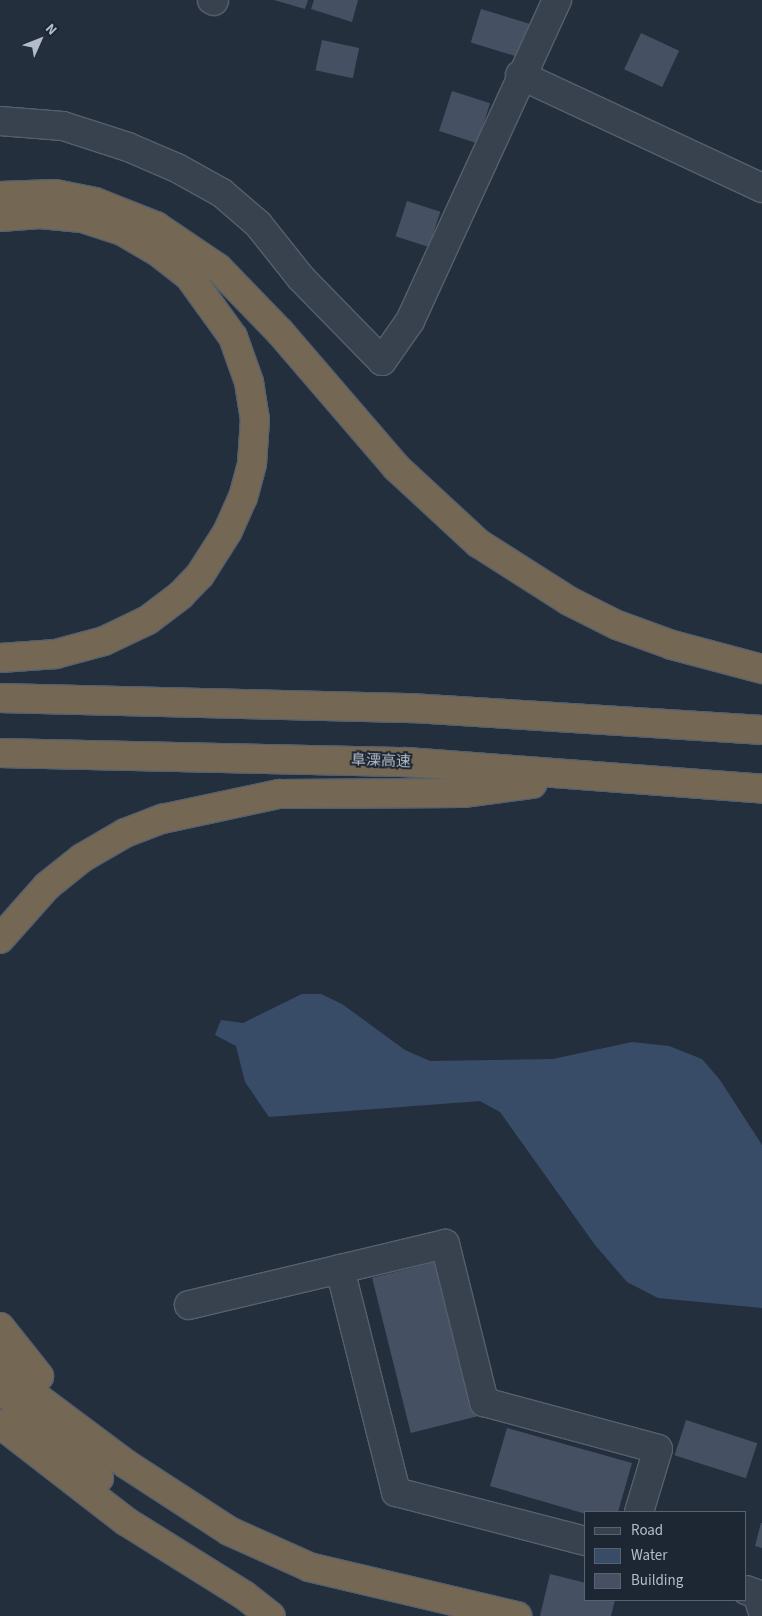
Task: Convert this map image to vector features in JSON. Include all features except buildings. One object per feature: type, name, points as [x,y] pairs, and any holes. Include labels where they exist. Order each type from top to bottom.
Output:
[{"type":"highway","points":[[0,196],[55,194],[95,202],[156,226],[218,268],[280,332],[396,468],[436,508],[478,543],[569,601],[617,625],[672,645],[762,669]]},
{"type":"highway","points":[[0,217],[40,214],[82,218],[122,231],[158,252],[189,276],[233,338],[249,382],[255,419],[252,464],[243,496],[228,531],[205,568],[181,596],[148,620],[104,641],[56,654],[0,658]]},
{"type":"highway","points":[[0,698],[412,708],[762,730]]},
{"type":"highway","name":"阜溧高速","points":[[0,753],[407,762],[584,778],[762,789]]},
{"type":"highway","points":[[0,939],[47,886],[82,858],[125,834],[162,820],[279,794],[463,793],[584,778]]},
{"type":"highway","points":[[0,1327],[92,1437]]},
{"type":"highway","points":[[0,1359],[40,1399],[134,1470],[229,1532],[309,1567],[517,1616]]},
{"type":"highway","points":[[0,1388],[88,1469],[271,1616]]},
{"type":"highway","points":[[0,1424],[127,1522],[244,1595]]},
{"type":"street","points":[[0,121],[62,126],[128,147],[177,168],[222,193],[258,224],[301,278],[382,361],[410,321],[520,75],[557,0]]},
{"type":"street","points":[[520,75],[762,188]]},
{"type":"street","points":[[189,1305],[445,1244],[484,1402],[658,1450],[639,1511]]},
{"type":"street","points":[[340,1269],[396,1492],[584,1540]]},
{"type":"street","points":[[747,1590],[758,1594],[762,1609]]},
{"type":"water","points":[[302,994],[321,994],[342,1004],[405,1050],[430,1061],[553,1059],[632,1042],[669,1046],[702,1059],[720,1080],[762,1145],[762,1308],[658,1298],[627,1282],[595,1245],[500,1112],[480,1101],[269,1117],[245,1082],[236,1046],[215,1035],[221,1020],[243,1023]]}]
